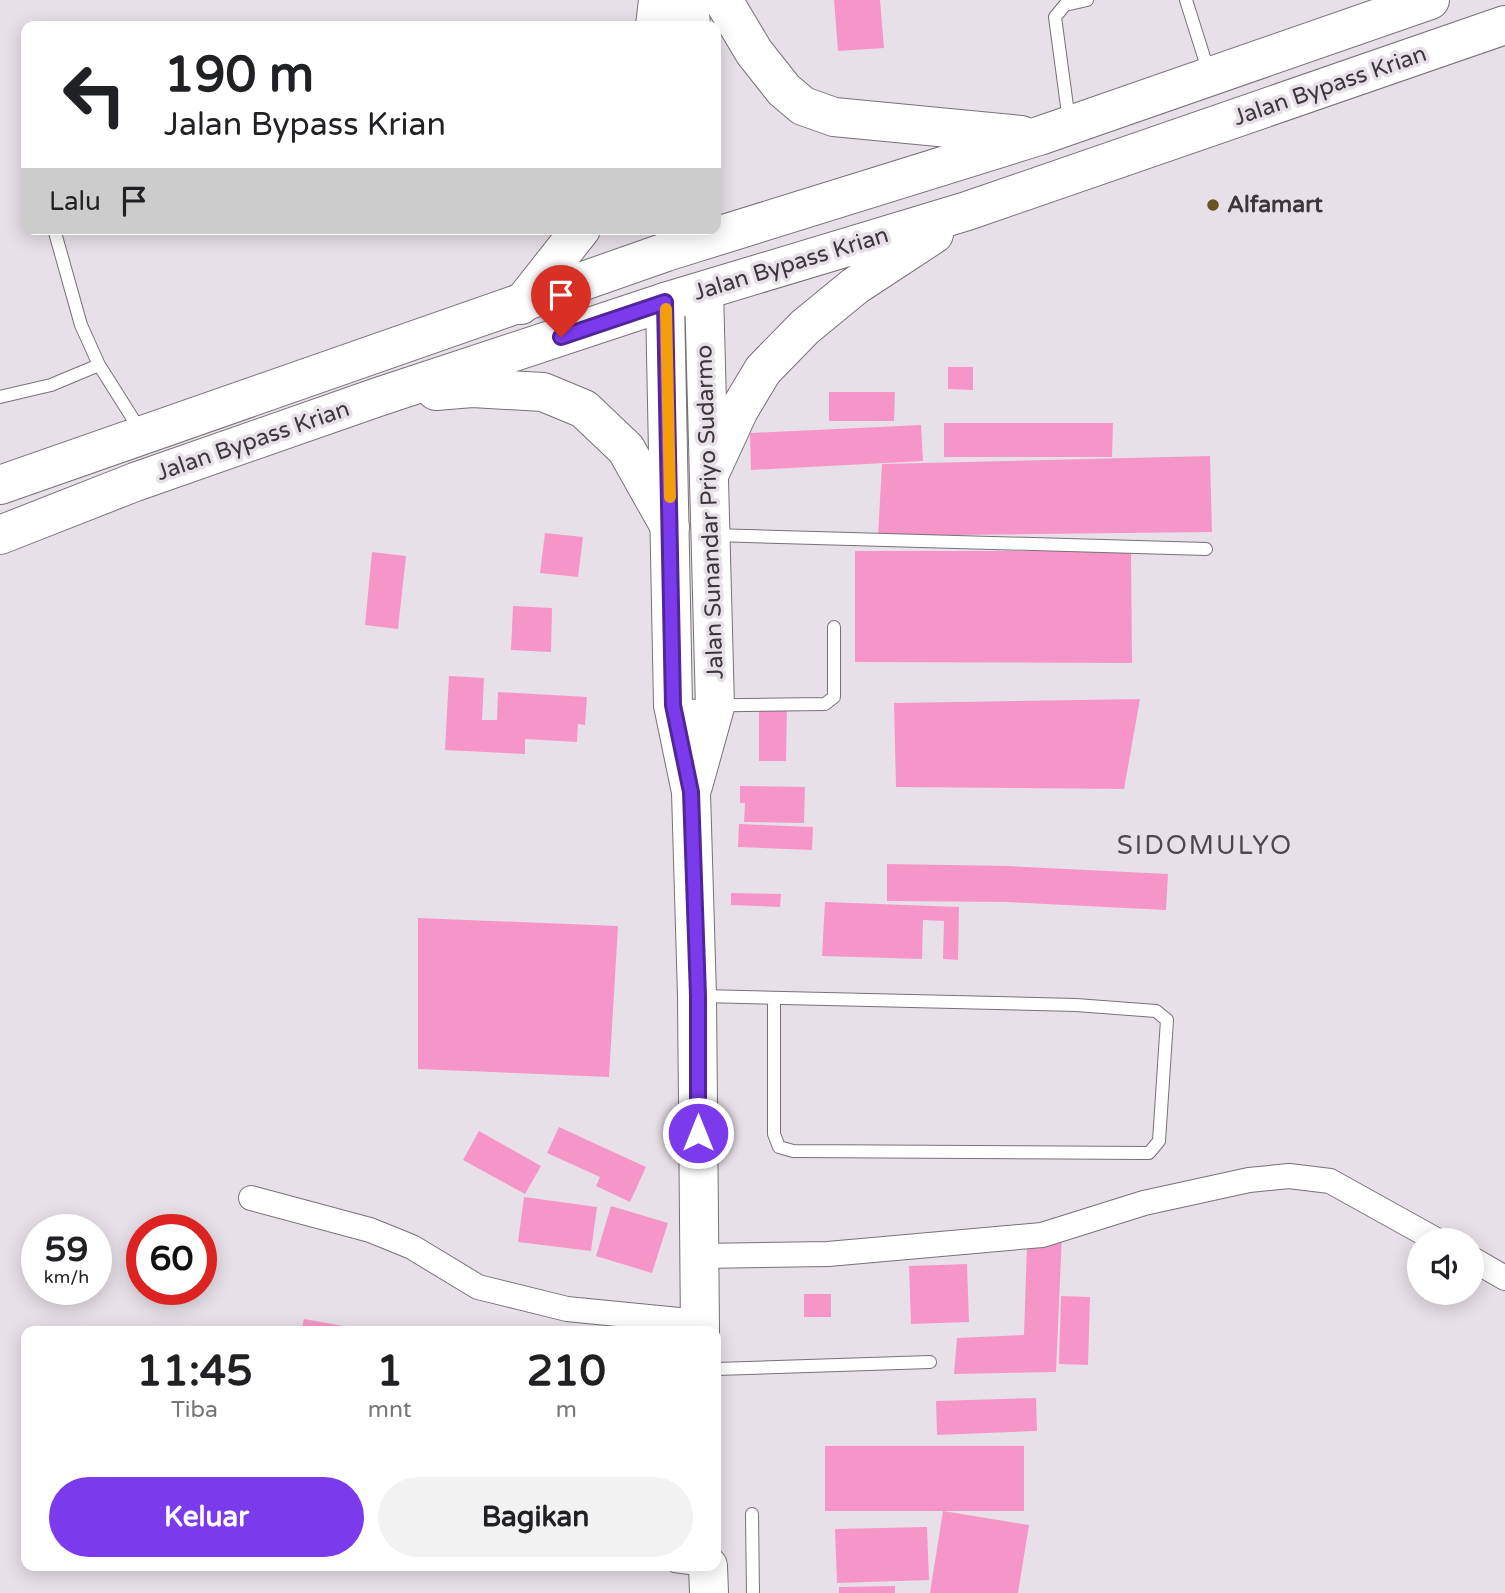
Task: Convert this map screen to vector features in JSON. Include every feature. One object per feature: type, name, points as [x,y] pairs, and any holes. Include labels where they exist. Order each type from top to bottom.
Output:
[{"type":"main road","points":[[656,21],[658,0]]},
{"type":"main road","points":[[689,0],[691,21]]},
{"type":"main road","points":[[723,0],[754,52],[785,90],[803,106],[834,117],[1055,130]]},
{"type":"main road","name":"Jalan Bypass Krian","points":[[721,229],[1055,130],[1430,0]]},
{"type":"main road","name":"Jalan Bypass Krian","points":[[0,535],[135,482],[378,397],[665,302],[967,211],[1504,29]]},
{"type":"main road","points":[[710,473],[739,410],[763,370],[855,286],[967,211]]},
{"type":"main road","points":[[521,305],[576,235]]},
{"type":"main road","name":"Jalan Bypass Krian","points":[[0,485],[521,305],[665,241],[702,235]]},
{"type":"main road","name":"Jalan Sunandar Priyo Sudarmo","points":[[691,792],[715,707],[702,235]]},
{"type":"main road","name":"Jalan Sunandar Priyo Sudarmo","points":[[665,241],[673,705],[691,792],[698,996],[700,1326]]},
{"type":"main road","points":[[378,397],[484,388],[543,392],[584,409],[626,449],[670,527]]},
{"type":"street","points":[[699,1256],[828,1254],[1042,1235],[1144,1203],[1249,1180],[1289,1176],[1330,1181],[1415,1228]]},
{"type":"street","points":[[251,1198],[370,1230],[412,1247],[478,1287],[567,1308],[693,1326]]},
{"type":"street","points":[[1484,1266],[1505,1278]]},
{"type":"lane","points":[[1055,130],[1055,16],[1065,5],[1087,0]]},
{"type":"lane","points":[[1186,0],[1210,77]]},
{"type":"lane","points":[[56,235],[81,326],[99,365],[144,435]]},
{"type":"lane","points":[[0,397],[51,385],[99,365]]},
{"type":"lane","points":[[712,535],[1206,549]]},
{"type":"lane","points":[[673,705],[715,707],[741,704],[825,704],[834,697],[834,627]]},
{"type":"lane","points":[[698,996],[1076,1005],[1156,1011],[1167,1020],[1159,1141],[1149,1153],[793,1151],[779,1147],[774,1134],[774,998]]},
{"type":"lane","points":[[721,1369],[930,1362]]},
{"type":"lane","points":[[751,1514],[753,1593]]},
{"type":"building","points":[[834,0],[880,0],[884,48],[838,51]]},
{"type":"building","points":[[948,367],[973,367],[973,390],[948,389]]},
{"type":"building","points":[[829,392],[895,392],[894,421],[829,421]]},
{"type":"building","points":[[944,423],[1113,423],[1112,457],[944,457]]},
{"type":"building","points":[[921,425],[923,461],[751,470],[750,433]]},
{"type":"building","points":[[1210,456],[1212,532],[878,536],[882,464]]},
{"type":"building","points":[[545,533],[583,537],[578,577],[540,573]]},
{"type":"building","points":[[855,551],[1131,551],[1132,663],[855,662]]},
{"type":"building","points":[[372,552],[406,556],[398,629],[365,625]]},
{"type":"building","points":[[513,606],[552,608],[551,652],[511,650]]},
{"type":"building","points":[[449,676],[484,678],[482,720],[497,720],[498,692],[587,697],[585,725],[578,724],[577,742],[525,739],[525,754],[445,750]]},
{"type":"building","points":[[1140,699],[1124,789],[896,787],[894,703]]},
{"type":"building","points":[[759,708],[787,708],[786,761],[759,761]]},
{"type":"building","points":[[740,786],[805,787],[804,823],[744,822],[745,803],[740,803]]},
{"type":"building","points":[[739,824],[813,827],[812,850],[738,847]]},
{"type":"building","points":[[887,864],[1008,866],[1168,874],[1166,910],[1006,902],[887,901]]},
{"type":"building","points":[[731,893],[781,894],[780,907],[731,905]]},
{"type":"building","points":[[825,902],[959,907],[958,960],[943,959],[944,921],[923,920],[922,959],[822,956]]},
{"type":"building","points":[[418,918],[618,926],[609,1077],[418,1069]]},
{"type":"building","points":[[559,1127],[646,1167],[630,1202],[596,1186],[600,1177],[547,1153]]},
{"type":"building","points":[[479,1131],[541,1166],[525,1194],[463,1160]]},
{"type":"building","points":[[524,1197],[597,1207],[591,1251],[518,1242]]},
{"type":"building","points":[[611,1206],[668,1223],[652,1273],[596,1256]]},
{"type":"building","points":[[1062,1234],[1056,1372],[954,1374],[957,1338],[1024,1335],[1027,1245]]},
{"type":"building","points":[[967,1264],[969,1322],[911,1324],[909,1266]]},
{"type":"building","points":[[804,1294],[831,1294],[831,1317],[804,1317]]},
{"type":"building","points":[[1061,1296],[1090,1297],[1088,1365],[1059,1364]]},
{"type":"building","points":[[304,1319],[343,1326],[302,1326]]},
{"type":"building","points":[[1036,1398],[1037,1431],[937,1435],[936,1401]]},
{"type":"building","points":[[825,1446],[1024,1446],[1024,1511],[825,1511]]},
{"type":"building","points":[[943,1511],[1029,1525],[1018,1593],[930,1593]]},
{"type":"building","points":[[927,1527],[929,1580],[837,1583],[835,1529]]},
{"type":"building","points":[[895,1586],[895,1593],[839,1593],[839,1587]]},
{"type":"slow traffic","points":[[666,309],[670,497]]},
{"type":"place","name":"Alfamart","points":[[1213,205]]},
{"type":"district","name":"SIDOMULYO","points":[[1205,845]]},
{"type":"route","points":[[561,337],[665,302],[669,374],[673,705],[691,792],[698,996],[698,1133]]}]
